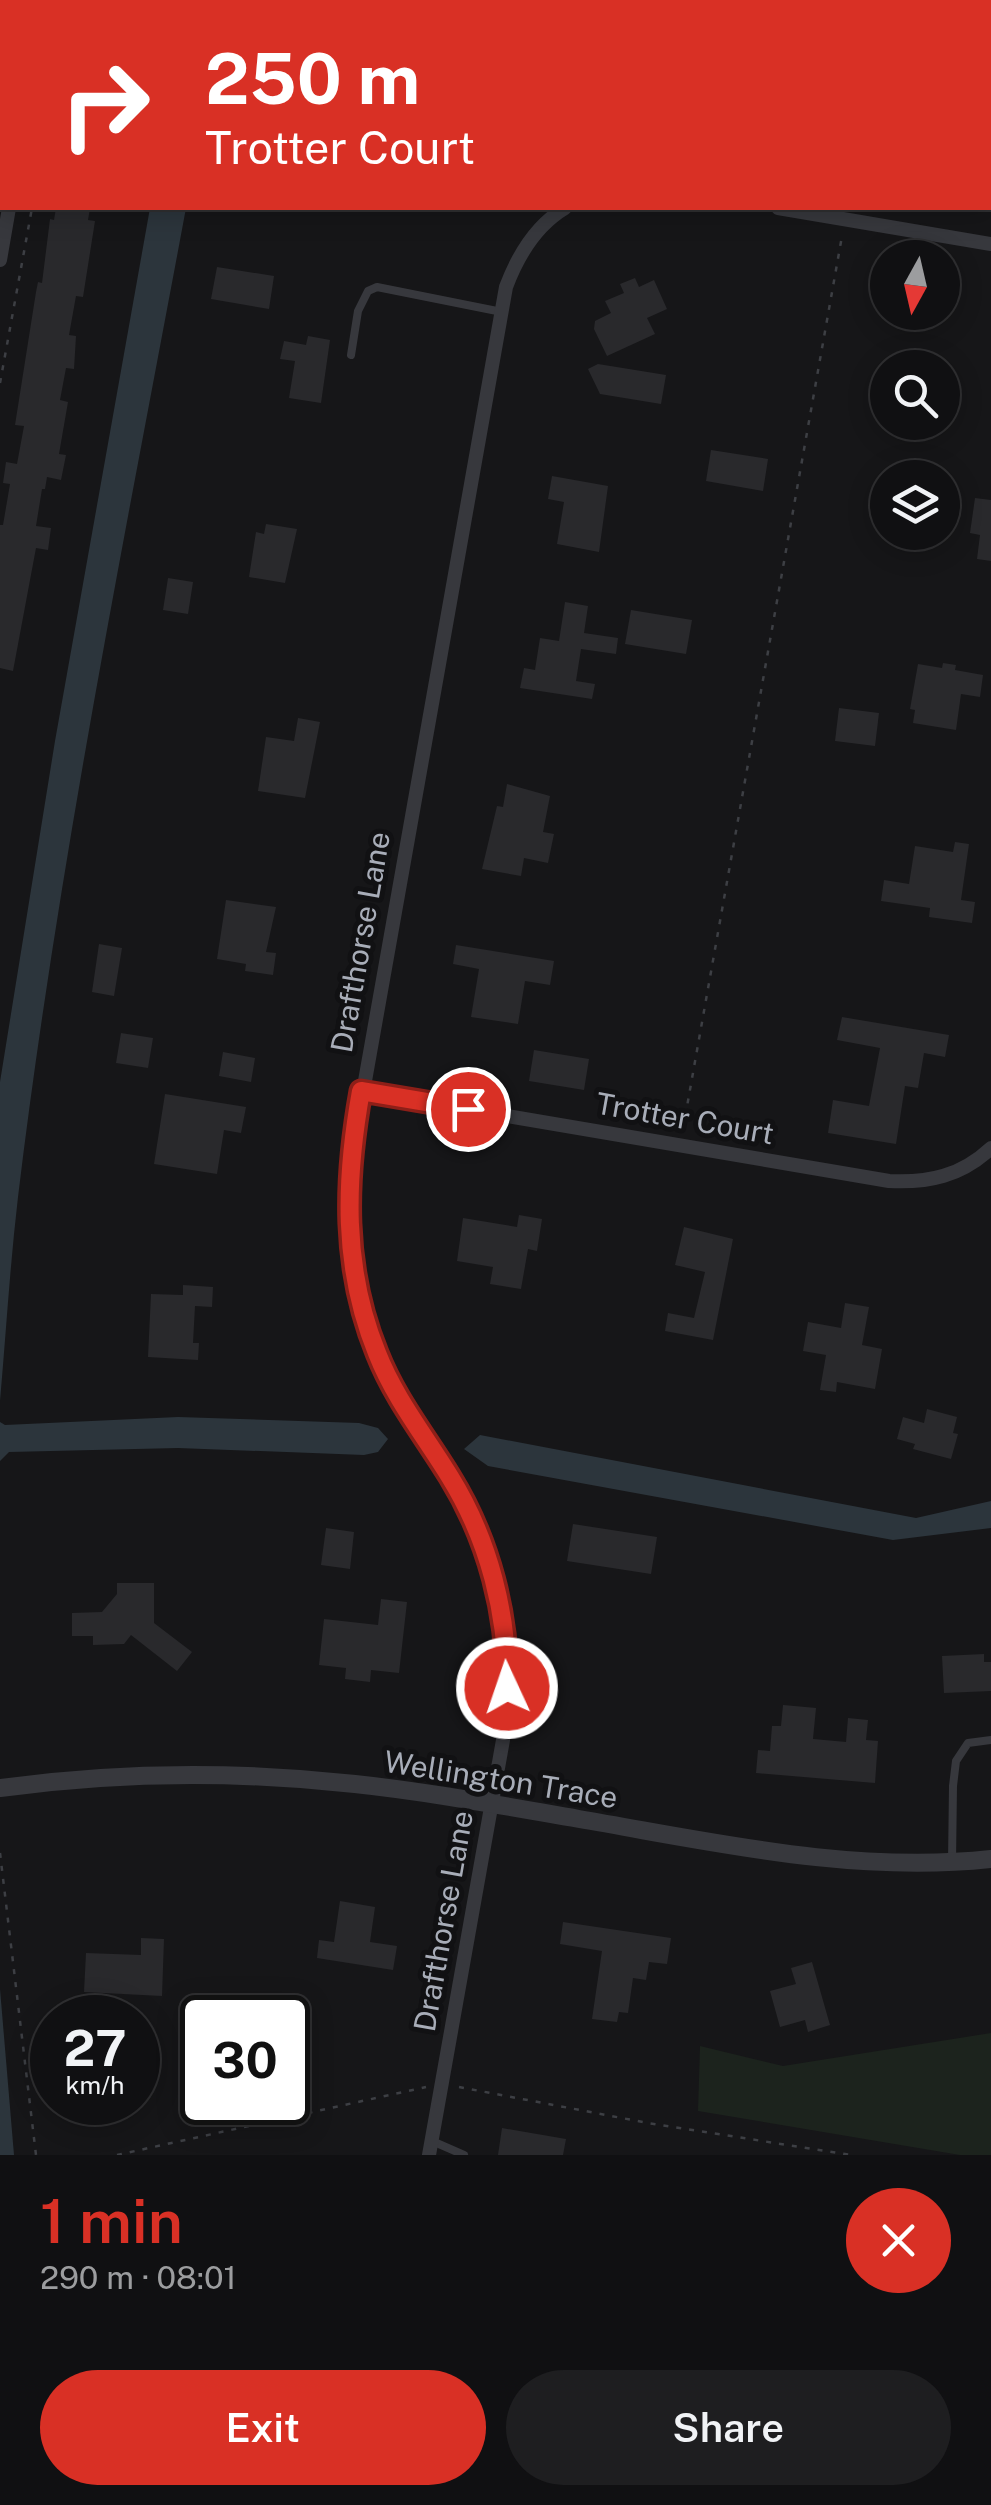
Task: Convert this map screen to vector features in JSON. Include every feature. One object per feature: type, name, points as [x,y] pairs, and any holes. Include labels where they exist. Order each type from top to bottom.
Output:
[{"type":"street","points":[[0,260],[10,210]]},
{"type":"street","name":"Drafthorse Lane","points":[[430,2148],[506,1710],[503,1622],[474,1523],[453,1482],[397,1396],[378,1356],[357,1290],[348,1201],[352,1142],[506,288],[526,246],[540,227],[563,210]]},
{"type":"street","points":[[790,210],[991,244]]},
{"type":"street","name":"Trotter Court","points":[[361,1091],[888,1181],[915,1183],[954,1174],[991,1148]]},
{"type":"street","name":"Wellington Trace","points":[[0,1788],[122,1776],[258,1777],[354,1784],[492,1804],[801,1856],[857,1862],[991,1859]]},
{"type":"lane","points":[[351,355],[358,311],[368,290],[376,287],[502,312]]},
{"type":"lane","points":[[952,1862],[956,1761],[968,1743],[991,1740]]},
{"type":"lane","points":[[430,2148],[464,2155]]},
{"type":"path","points":[[0,383],[32,210]]},
{"type":"path","points":[[680,1146],[845,219]]},
{"type":"path","points":[[0,1853],[36,2155]]},
{"type":"path","points":[[117,2155],[442,2084],[648,2123],[852,2155]]},
{"type":"shaded area","points":[[150,210],[186,210],[94,701],[53,949],[18,1197],[0,1401],[0,1082],[55,741]]},
{"type":"shaded area","points":[[178,1417],[359,1423],[378,1428],[388,1439],[378,1452],[364,1455],[178,1448],[9,1452],[0,1461],[0,1422],[5,1425]]},
{"type":"shaded area","points":[[480,1435],[916,1518],[991,1501],[991,1528],[893,1540],[488,1466],[464,1449]]},
{"type":"shaded area","points":[[0,1989],[14,2155],[0,2155]]},
{"type":"shaded area","points":[[991,2033],[991,2155],[960,2155],[698,2111],[700,2046],[783,2066]]},
{"type":"building","points":[[56,210],[90,210],[88,220],[95,221],[83,297],[76,296],[69,335],[76,336],[74,369],[66,368],[60,400],[68,402],[59,454],[66,455],[61,480],[47,477],[42,489],[36,526],[51,528],[48,550],[36,548],[13,671],[0,668],[0,525],[10,484],[3,483],[6,462],[17,464],[24,426],[15,425],[36,292],[38,282],[42,283],[50,219],[54,220]]},
{"type":"building","points":[[217,267],[274,276],[269,309],[211,299]]},
{"type":"building","points":[[635,278],[639,287],[654,280],[667,309],[647,318],[655,334],[607,356],[594,329],[595,321],[611,313],[605,301],[624,293],[620,284]]},
{"type":"building","points":[[308,336],[330,340],[321,403],[289,398],[295,361],[280,359],[284,341],[306,345]]},
{"type":"building","points":[[598,364],[666,375],[661,404],[600,394],[588,369]]},
{"type":"building","points":[[711,450],[768,459],[763,491],[706,481]]},
{"type":"building","points":[[552,476],[608,486],[599,552],[557,544],[564,502],[548,499]]},
{"type":"building","points":[[975,498],[991,500],[991,561],[977,559],[980,535],[970,533]]},
{"type":"building","points":[[266,524],[297,529],[285,583],[249,577],[256,532],[264,534]]},
{"type":"building","points":[[168,578],[193,582],[188,614],[163,610]]},
{"type":"building","points":[[565,602],[588,606],[584,633],[618,638],[616,654],[581,649],[576,681],[595,684],[592,699],[520,688],[524,668],[535,670],[540,638],[559,641]]},
{"type":"building","points":[[631,610],[692,620],[686,654],[625,644]]},
{"type":"building","points":[[943,663],[956,665],[955,670],[983,675],[980,697],[961,694],[956,730],[913,723],[915,710],[910,709],[918,664],[942,668]]},
{"type":"building","points":[[839,708],[879,713],[875,746],[835,741]]},
{"type":"building","points":[[298,718],[320,722],[305,798],[258,791],[266,737],[294,741]]},
{"type":"building","points":[[507,784],[550,796],[543,832],[554,834],[548,863],[524,858],[521,876],[482,869],[497,806],[503,807]]},
{"type":"building","points":[[955,842],[969,844],[961,900],[975,902],[972,923],[929,917],[930,908],[881,901],[884,880],[909,884],[915,846],[953,852]]},
{"type":"building","points":[[226,900],[276,907],[266,952],[276,953],[273,975],[245,971],[246,964],[217,959]]},
{"type":"building","points":[[99,944],[122,948],[114,996],[92,992]]},
{"type":"building","points":[[456,945],[554,961],[550,985],[525,981],[518,1024],[471,1017],[479,969],[453,964]]},
{"type":"building","points":[[842,1017],[949,1035],[945,1057],[924,1053],[918,1088],[905,1086],[896,1144],[828,1133],[833,1100],[869,1106],[880,1048],[837,1040]]},
{"type":"building","points":[[121,1033],[153,1038],[148,1068],[116,1063]]},
{"type":"building","points":[[534,1050],[589,1059],[584,1090],[529,1081]]},
{"type":"building","points":[[223,1052],[255,1058],[251,1082],[219,1076]]},
{"type":"building","points":[[165,1094],[246,1107],[241,1133],[224,1130],[217,1174],[154,1164]]},
{"type":"building","points":[[519,1215],[542,1219],[537,1251],[528,1249],[521,1289],[490,1284],[493,1267],[457,1261],[463,1218],[517,1227]]},
{"type":"building","points":[[684,1227],[733,1239],[713,1340],[665,1331],[668,1313],[694,1318],[705,1272],[675,1265]]},
{"type":"building","points":[[183,1285],[213,1287],[212,1307],[195,1306],[193,1343],[199,1343],[198,1360],[148,1357],[151,1294],[183,1295]]},
{"type":"building","points":[[845,1303],[869,1307],[862,1345],[882,1349],[875,1389],[837,1382],[836,1392],[820,1390],[826,1355],[803,1351],[808,1322],[841,1328]]},
{"type":"building","points":[[927,1409],[957,1417],[953,1433],[958,1434],[951,1459],[913,1449],[915,1444],[897,1439],[903,1417],[924,1423]]},
{"type":"building","points":[[573,1524],[657,1537],[651,1574],[567,1561]]},
{"type":"building","points":[[326,1528],[354,1532],[350,1569],[321,1565]]},
{"type":"building","points":[[117,1583],[154,1583],[154,1623],[192,1652],[177,1671],[131,1635],[124,1644],[93,1645],[93,1636],[72,1636],[72,1613],[102,1612],[117,1594]]},
{"type":"building","points":[[381,1599],[407,1602],[399,1673],[371,1670],[370,1682],[345,1679],[346,1668],[319,1665],[324,1619],[378,1625]]},
{"type":"building","points":[[984,1654],[984,1662],[991,1662],[991,1691],[944,1693],[942,1656]]},
{"type":"building","points":[[783,1705],[816,1708],[813,1739],[846,1742],[848,1718],[868,1720],[866,1740],[878,1741],[875,1783],[756,1773],[758,1750],[770,1751],[772,1726],[781,1726]]},
{"type":"building","points":[[340,1901],[375,1907],[370,1942],[397,1946],[393,1970],[317,1958],[319,1940],[334,1942]]},
{"type":"building","points":[[563,1922],[671,1938],[667,1964],[649,1962],[646,1980],[633,1978],[628,2013],[619,2012],[617,2022],[592,2019],[602,1951],[560,1944]]},
{"type":"building","points":[[141,1938],[164,1939],[162,1996],[84,1992],[86,1953],[141,1955]]},
{"type":"building","points":[[812,1962],[830,2025],[808,2032],[805,2020],[780,2027],[770,1991],[796,1984],[791,1968]]},
{"type":"building","points":[[502,2128],[566,2139],[563,2155],[498,2155]]},
{"type":"route","points":[[468,1109],[361,1091],[349,1171],[350,1246],[357,1290],[378,1356],[412,1422],[453,1482],[484,1550],[503,1622],[507,1688]]}]
